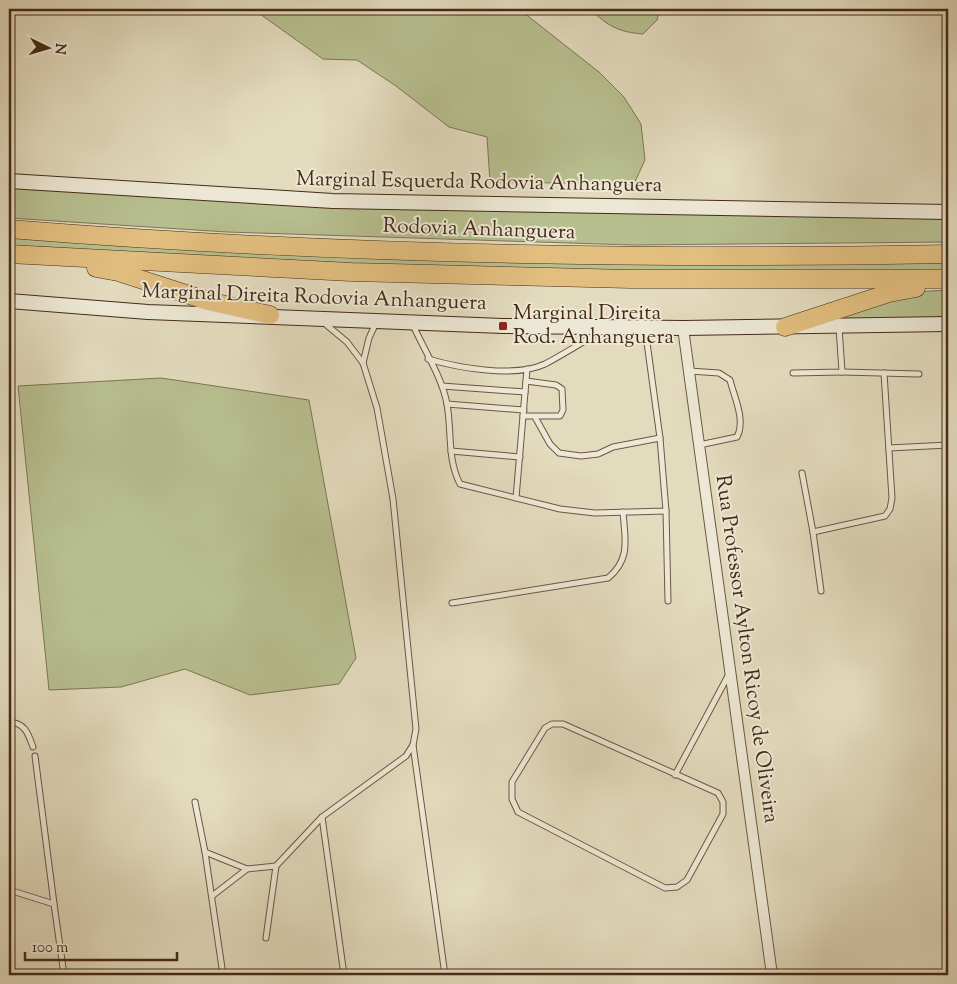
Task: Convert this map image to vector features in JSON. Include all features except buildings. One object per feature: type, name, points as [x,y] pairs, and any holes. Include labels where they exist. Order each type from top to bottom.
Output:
[{"type":"highway","name":"Rodovia Anhanguera","points":[[9,229],[172,240],[494,253],[632,256],[948,254]]},
{"type":"highway","name":"Rodovia Anhanguera","points":[[9,254],[275,269],[510,276],[630,279],[948,279]]},
{"type":"highway","points":[[34,256],[118,272],[208,301],[270,316]]},
{"type":"highway","points":[[785,327],[889,293],[948,284]]},
{"type":"street","name":"Marginal Esquerda Rodovia Anhanguera","points":[[9,181],[352,201],[948,212]]},
{"type":"street","name":"Marginal Direita Rodovia Anhanguera","points":[[9,301],[148,312],[606,328],[948,324]]},
{"type":"street","name":"Rua Professor Aylton Ricoy de Oliveira","points":[[684,328],[772,975]]},
{"type":"lane","points":[[318,318],[347,342],[363,363],[376,408],[393,498],[416,729],[413,745],[445,975]]},
{"type":"lane","points":[[363,363],[369,338],[377,321]]},
{"type":"lane","points":[[411,322],[442,386],[447,404],[452,470],[460,484],[560,509],[595,512],[666,511]]},
{"type":"lane","points":[[839,326],[842,372]]},
{"type":"lane","points":[[428,359],[454,366],[505,370],[527,369],[544,364],[606,328]]},
{"type":"lane","points":[[645,328],[660,438],[666,511],[668,600]]},
{"type":"lane","points":[[516,498],[527,369]]},
{"type":"lane","points":[[689,371],[719,373],[730,380],[741,421],[737,437],[699,445]]},
{"type":"lane","points":[[794,373],[919,374]]},
{"type":"lane","points":[[813,532],[885,516],[890,509],[892,498],[884,373]]},
{"type":"lane","points":[[523,416],[560,416],[563,410],[562,389],[556,385],[526,381]]},
{"type":"lane","points":[[442,386],[525,392]]},
{"type":"lane","points":[[447,404],[524,410]]},
{"type":"lane","points":[[535,417],[550,444],[559,453],[582,456],[598,454],[613,447],[660,438]]},
{"type":"lane","points":[[889,448],[948,445]]},
{"type":"lane","points":[[451,451],[520,457]]},
{"type":"lane","points":[[802,473],[821,591]]},
{"type":"lane","points":[[452,603],[608,578],[618,569],[623,560],[626,546],[623,512]]},
{"type":"lane","points":[[675,775],[730,672]]},
{"type":"lane","points":[[9,722],[25,727],[34,747]]},
{"type":"lane","points":[[552,724],[564,724],[675,775],[718,793],[723,802],[723,814],[687,880],[677,887],[665,888],[518,812],[512,799],[512,782],[545,728],[552,724]]},
{"type":"lane","points":[[266,938],[276,866],[322,817],[406,756],[413,745]]},
{"type":"lane","points":[[35,756],[64,975]]},
{"type":"lane","points":[[195,802],[205,852],[223,975]]},
{"type":"lane","points":[[322,817],[344,975]]},
{"type":"lane","points":[[205,852],[247,869],[276,866]]},
{"type":"lane","points":[[212,896],[247,869]]},
{"type":"lane","points":[[9,890],[54,904]]},
{"type":"green space","points":[[253,9],[519,9],[599,72],[624,97],[641,124],[645,160],[634,184],[490,182],[487,137],[449,127],[396,86],[357,60],[323,59]]},
{"type":"green space","points":[[590,9],[660,9],[657,20],[643,34],[620,30],[602,20]]},
{"type":"green space","points":[[9,186],[466,210],[948,219],[948,242],[632,245],[227,232],[9,218]]},
{"type":"green space","points":[[9,237],[131,246],[948,261],[948,272],[814,274],[400,269],[9,247]]},
{"type":"green space","points":[[948,290],[948,320],[825,322],[914,292]]},
{"type":"green space","points":[[161,378],[309,400],[356,658],[339,684],[250,695],[185,669],[121,687],[49,690],[18,386]]},
{"type":"place","name":"Marginal Direita Rod. Anhanguera","points":[[503,326]]}]
